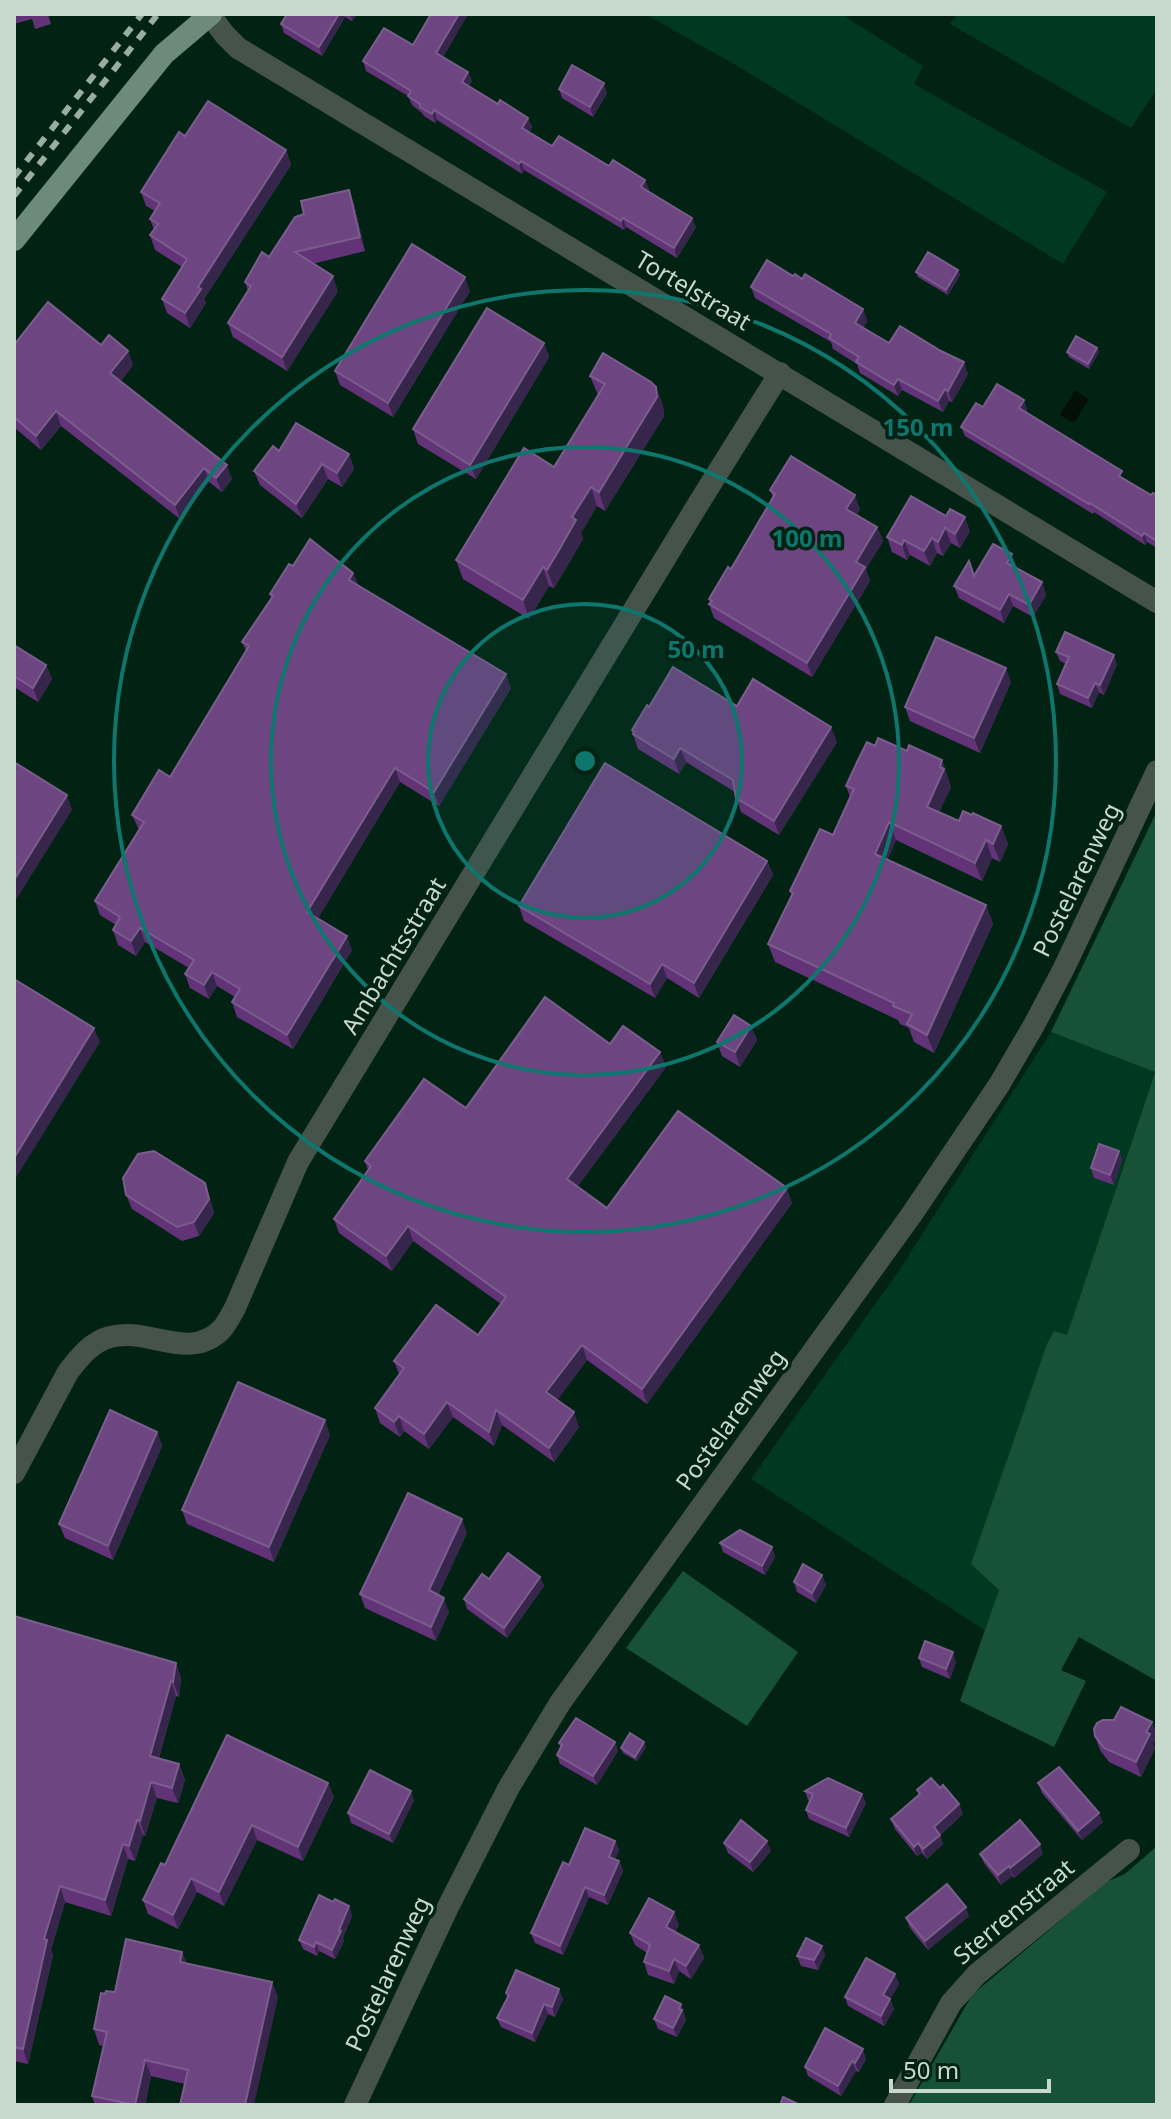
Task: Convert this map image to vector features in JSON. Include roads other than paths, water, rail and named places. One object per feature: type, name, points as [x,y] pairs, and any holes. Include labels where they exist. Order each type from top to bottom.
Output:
[{"type":"main road","points":[[14,240],[164,54],[210,15]]},
{"type":"street","name":"Tortelstraat","points":[[210,15],[238,48],[1157,602]]},
{"type":"street","name":"Ambachtsstraat","points":[[14,1473],[68,1372],[91,1346],[108,1337],[124,1334],[187,1345],[205,1341],[222,1329],[239,1301],[298,1162],[780,373]]},
{"type":"street","name":"Postelarenweg","points":[[355,2105],[448,1907],[509,1787],[560,1703],[912,1214],[999,1085],[1064,968],[1157,771]]},
{"type":"street","name":"Sterrenstraat","points":[[895,2105],[951,2003],[977,1974],[1129,1850]]},
{"type":"railway","points":[[14,177],[142,14]]},
{"type":"railway","points":[[14,196],[158,14]]}]
